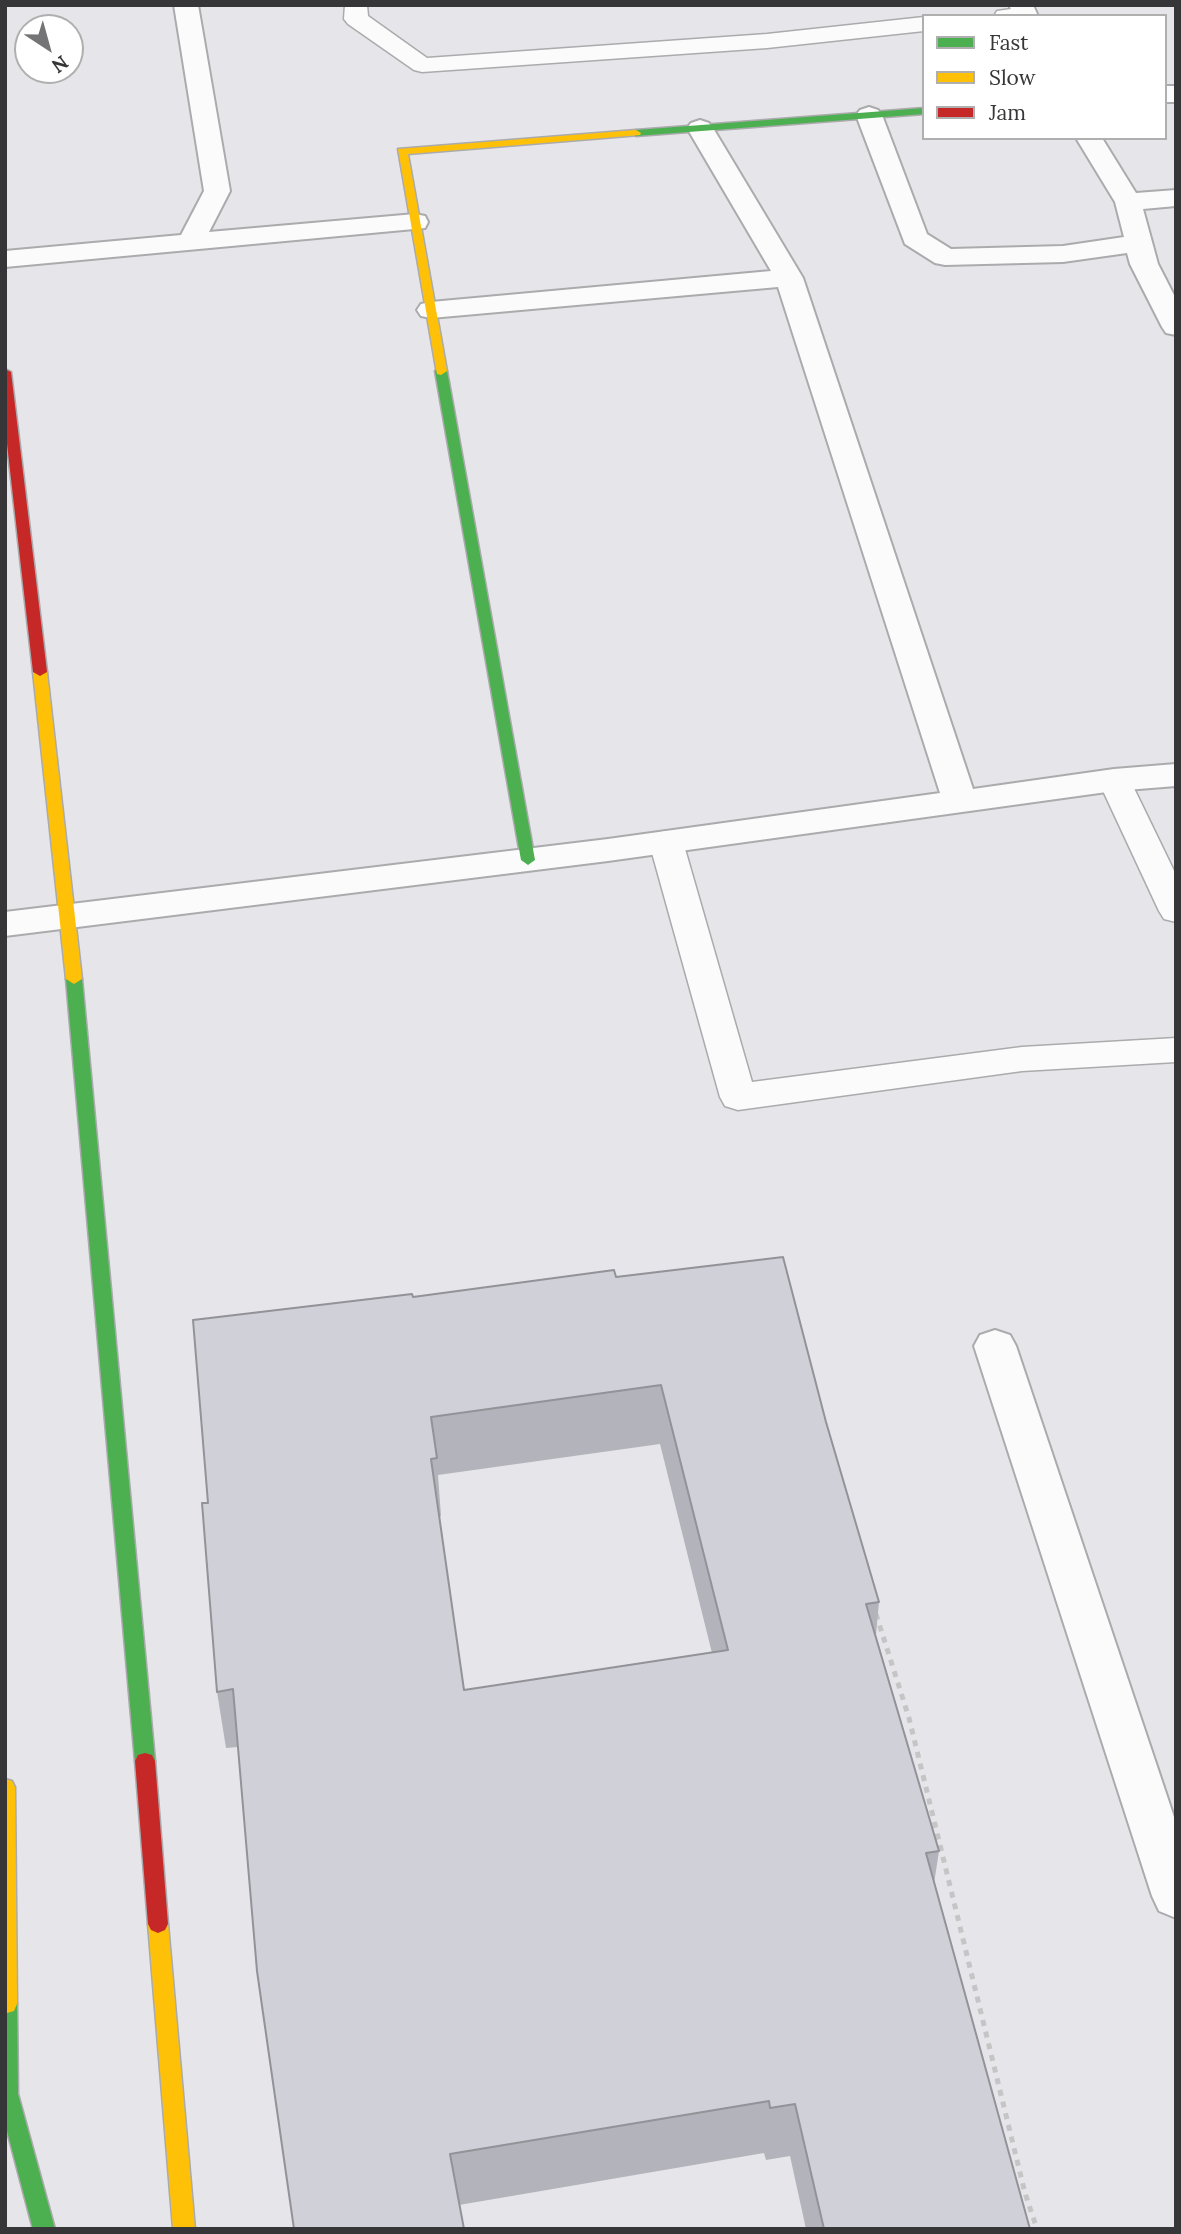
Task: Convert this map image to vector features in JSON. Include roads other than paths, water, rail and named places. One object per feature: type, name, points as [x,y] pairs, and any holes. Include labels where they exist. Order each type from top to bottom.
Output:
[{"type":"street","points":[[186,5],[217,191],[191,242]]},
{"type":"street","points":[[528,860],[402,151],[922,111]]},
{"type":"street","points":[[869,115],[915,239],[945,257],[1063,254],[1139,243]]},
{"type":"street","points":[[700,128],[789,278],[960,801]]},
{"type":"street","points":[[1091,140],[1128,202],[1144,264],[1176,327]]},
{"type":"street","points":[[1128,202],[1176,198]]},
{"type":"street","points":[[5,259],[415,222]]},
{"type":"street","points":[[431,310],[789,278]]},
{"type":"street","points":[[5,372],[68,916],[132,1609],[184,2229]]},
{"type":"street","points":[[5,923],[528,860],[1114,780],[1176,775]]},
{"type":"street","points":[[995,1346],[1176,1896]]},
{"type":"street","points":[[5,1787],[8,2094],[44,2229]]},
{"type":"lane","points":[[356,5],[356,19],[422,65],[767,41],[922,24]]},
{"type":"lane","points":[[1114,780],[1176,911]]},
{"type":"lane","points":[[666,842],[738,1097],[1022,1059],[1176,1050]]}]
